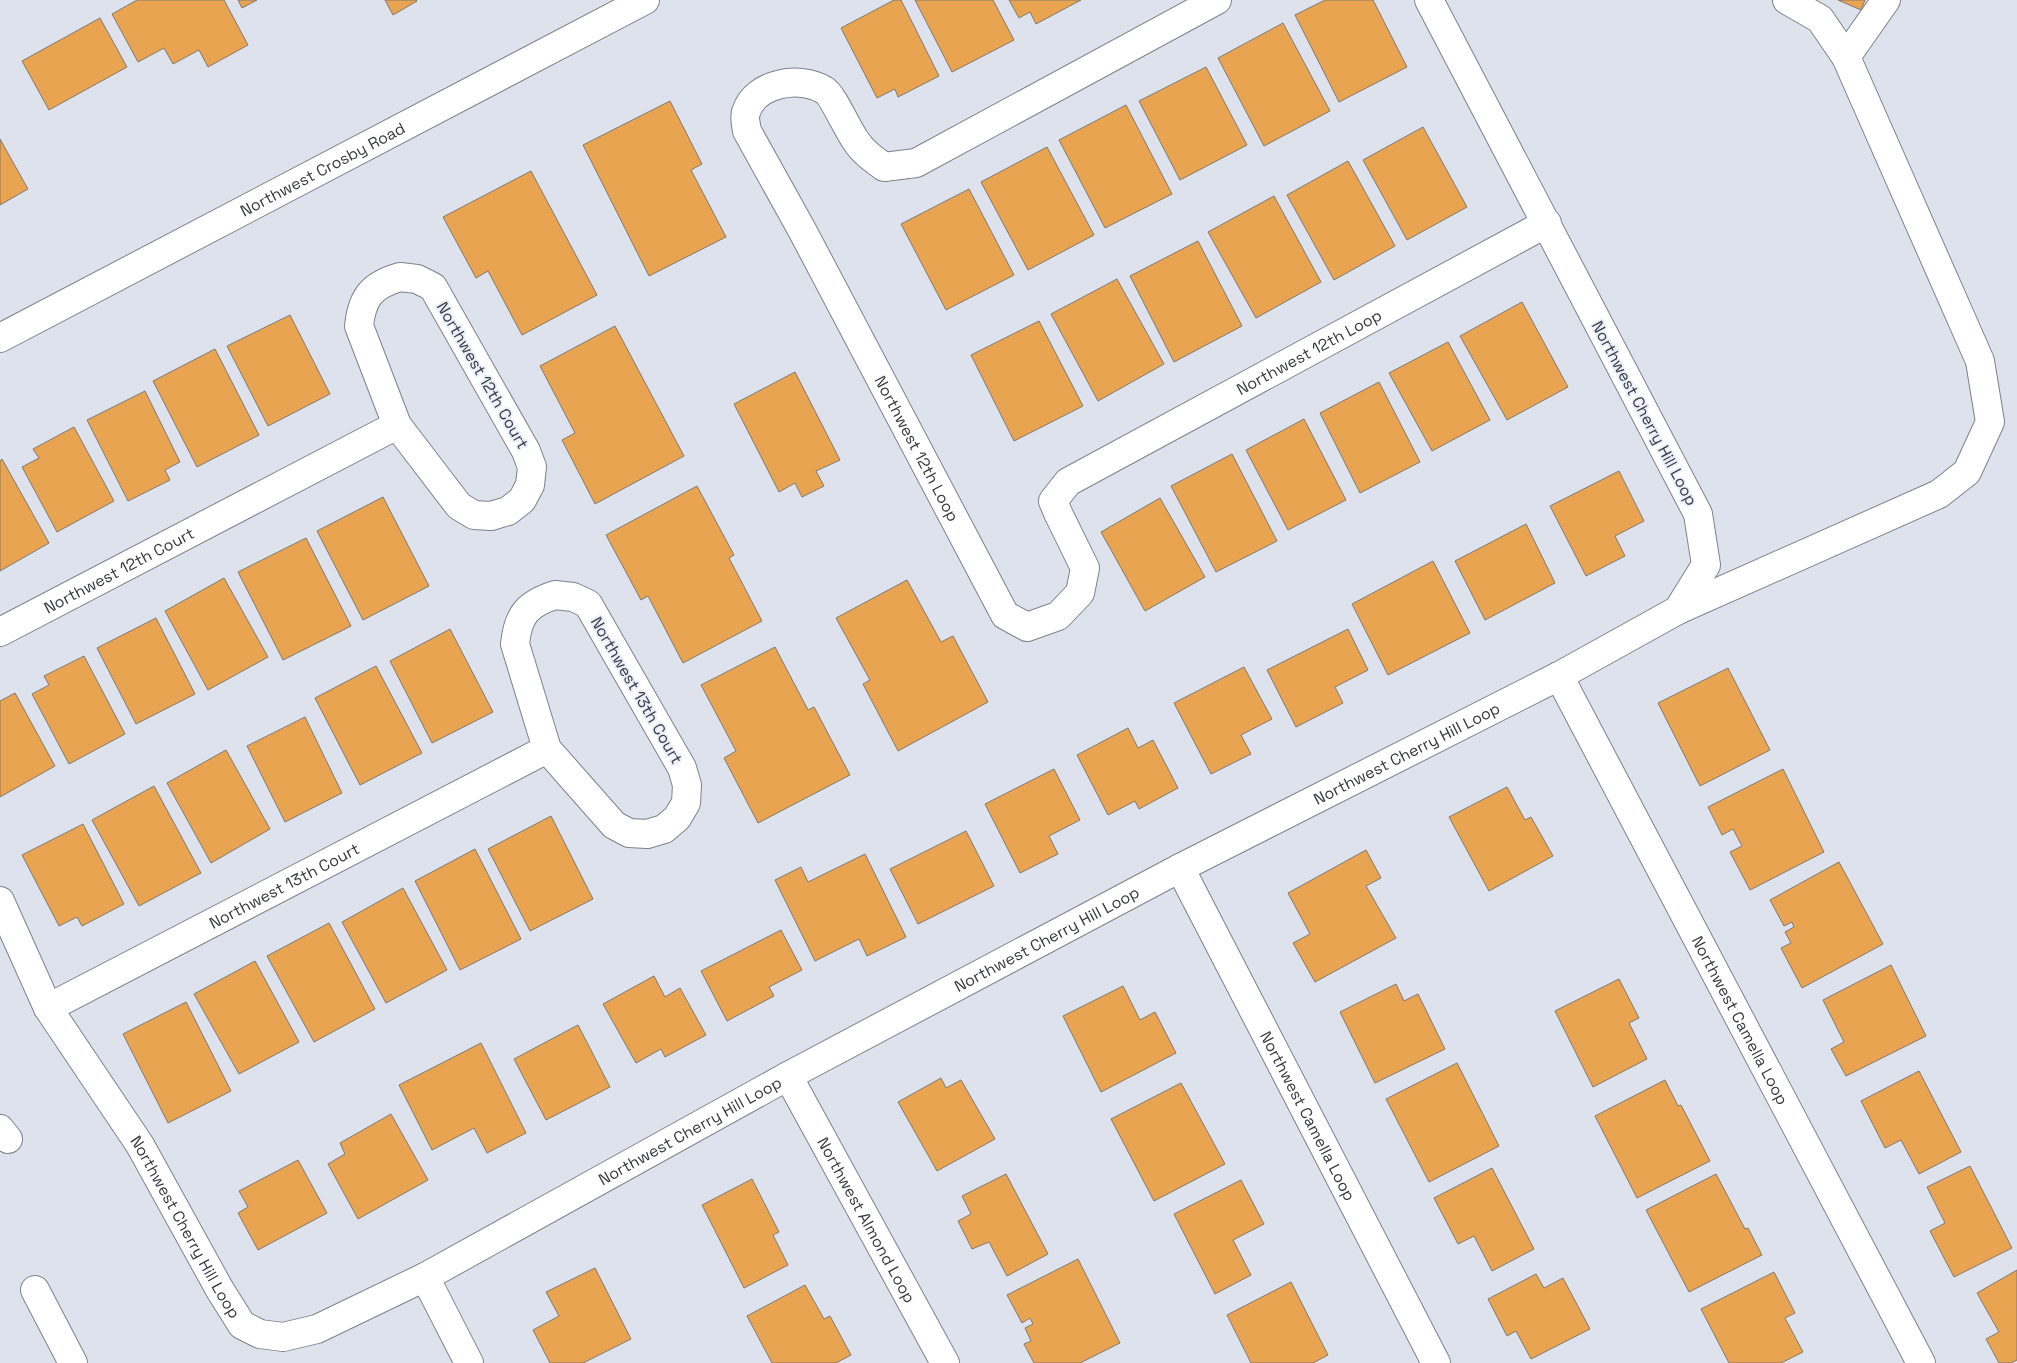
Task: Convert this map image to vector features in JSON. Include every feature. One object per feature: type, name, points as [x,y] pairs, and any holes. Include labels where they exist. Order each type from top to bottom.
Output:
[{"type":"street","name":"Northwest Crosby Road","points":[[0,338],[645,0]]},
{"type":"street","name":"Northwest 12th Loop","points":[[1217,0],[916,163],[884,167],[866,153],[855,141],[826,91],[807,82],[777,84],[752,100],[745,114],[747,131],[802,230],[1005,615],[1027,627],[1058,616],[1080,593],[1085,568],[1053,500],[1068,482],[1547,224]]},
{"type":"street","name":"Northwest Cherry Hill Loop","points":[[0,901],[48,1008],[140,1145],[220,1290],[242,1325],[260,1334],[283,1337],[317,1329],[425,1277],[788,1076],[1180,868],[1559,676],[1678,610],[1706,565],[1698,514],[1429,0]]},
{"type":"street","points":[[1678,610],[1939,494],[1966,472],[1990,422],[1980,361],[1846,57],[1820,19],[1787,0]]},
{"type":"street","points":[[1846,57],[1886,0]]},
{"type":"street","name":"Northwest 12th Court","points":[[400,277],[417,279],[433,287],[526,450],[532,467],[530,485],[522,500],[508,511],[491,516],[474,515],[459,506],[397,424],[359,326],[361,309],[369,294],[383,282],[400,277]]},
{"type":"street","name":"Northwest 12th Court","points":[[0,632],[397,424]]},
{"type":"street","name":"Northwest 13th Court","points":[[555,595],[573,596],[588,604],[682,768],[687,785],[686,803],[677,818],[664,829],[647,834],[630,832],[614,825],[547,749],[515,644],[517,627],[525,612],[538,600],[555,595]]},
{"type":"street","name":"Northwest Camella Loop","points":[[1559,676],[1921,1363]]},
{"type":"street","name":"Northwest 13th Court","points":[[48,1008],[547,749]]},
{"type":"street","name":"Northwest Camella Loop","points":[[1180,868],[1436,1363]]},
{"type":"street","name":"Northwest Almond Loop","points":[[788,1076],[945,1363]]},
{"type":"street","points":[[425,1277],[469,1363]]},
{"type":"street","points":[[35,1290],[73,1363]]},
{"type":"building","points":[[137,0],[224,0],[248,45],[208,67],[199,50],[173,64],[164,48],[138,62],[112,14]]},
{"type":"building","points":[[238,0],[257,0],[242,8]]},
{"type":"building","points":[[385,0],[416,0],[417,1],[393,15]]},
{"type":"building","points":[[894,0],[901,0],[939,76],[898,97],[895,89],[877,98],[841,28]]},
{"type":"building","points":[[915,0],[993,0],[1014,40],[952,72]]},
{"type":"building","points":[[1009,0],[1081,0],[1036,24],[1030,12],[1019,18]]},
{"type":"building","points":[[1325,0],[1373,0],[1407,67],[1339,102],[1295,15]]},
{"type":"building","points":[[1838,0],[1865,0],[1861,10]]},
{"type":"building","points":[[100,18],[127,67],[49,110],[22,61]]},
{"type":"building","points":[[1283,23],[1330,111],[1264,146],[1218,58]]},
{"type":"building","points":[[1206,67],[1247,145],[1180,180],[1139,101]]},
{"type":"building","points":[[670,101],[702,164],[691,170],[726,237],[649,276],[583,145]]},
{"type":"building","points":[[1126,105],[1172,194],[1105,228],[1059,140]]},
{"type":"building","points":[[1423,127],[1467,207],[1407,240],[1363,160]]},
{"type":"building","points":[[0,139],[28,189],[0,205]]},
{"type":"building","points":[[1047,147],[1094,235],[1028,270],[981,182]]},
{"type":"building","points":[[1348,161],[1395,246],[1334,280],[1287,195]]},
{"type":"building","points":[[531,171],[597,295],[522,335],[488,271],[476,278],[443,217]]},
{"type":"building","points":[[969,189],[1014,275],[946,310],[901,224]]},
{"type":"building","points":[[1274,196],[1321,282],[1256,318],[1208,232]]},
{"type":"building","points":[[1198,241],[1242,326],[1174,362],[1130,276]]},
{"type":"building","points":[[1117,279],[1164,364],[1098,401],[1051,314]]},
{"type":"building","points":[[1522,302],[1568,387],[1507,420],[1460,336]]},
{"type":"building","points":[[290,315],[330,394],[268,426],[227,346]]},
{"type":"building","points":[[1039,321],[1083,406],[1014,441],[971,355]]},
{"type":"building","points":[[615,326],[684,456],[595,504],[562,440],[575,433],[540,366]]},
{"type":"building","points":[[1448,342],[1490,420],[1432,451],[1389,373]]},
{"type":"building","points":[[215,349],[259,435],[197,467],[153,381]]},
{"type":"building","points":[[795,372],[840,460],[816,471],[824,486],[802,497],[795,483],[779,492],[734,404]]},
{"type":"building","points":[[1379,382],[1420,462],[1360,493],[1320,413]]},
{"type":"building","points":[[145,391],[180,462],[165,470],[170,480],[128,501],[87,420]]},
{"type":"building","points":[[1304,419],[1346,500],[1288,530],[1246,450]]},
{"type":"building","points":[[74,427],[114,501],[57,532],[22,467],[39,458],[33,449]]},
{"type":"building","points":[[1232,454],[1277,541],[1216,572],[1171,486]]},
{"type":"building","points":[[2,459],[49,543],[0,571],[0,461]]},
{"type":"building","points":[[1619,471],[1644,521],[1615,536],[1625,556],[1586,576],[1550,506]]},
{"type":"building","points":[[697,486],[734,555],[729,558],[762,621],[683,663],[648,596],[641,600],[606,535]]},
{"type":"building","points":[[383,497],[429,586],[363,620],[317,531]]},
{"type":"building","points":[[1160,498],[1205,577],[1145,611],[1101,532]]},
{"type":"building","points":[[1526,524],[1555,583],[1485,620],[1455,561]]},
{"type":"building","points":[[306,538],[351,626],[283,660],[238,572]]},
{"type":"building","points":[[1433,561],[1470,633],[1388,675],[1352,604]]},
{"type":"building","points":[[224,578],[268,657],[208,690],[165,611]]},
{"type":"building","points":[[907,580],[941,642],[953,636],[988,702],[898,751],[863,684],[870,680],[836,618]]},
{"type":"building","points":[[156,618],[195,694],[136,724],[97,648]]},
{"type":"building","points":[[450,629],[493,712],[432,743],[390,661]]},
{"type":"building","points":[[1348,629],[1368,670],[1335,687],[1343,703],[1296,727],[1267,670]]},
{"type":"building","points":[[775,647],[808,710],[814,707],[850,775],[758,823],[724,758],[736,751],[701,685]]},
{"type":"building","points":[[84,656],[125,734],[69,764],[32,694],[49,685],[44,676]]},
{"type":"building","points":[[376,666],[422,753],[360,785],[315,698]]},
{"type":"building","points":[[1244,667],[1272,719],[1241,735],[1251,754],[1211,774],[1174,703]]},
{"type":"building","points":[[1728,668],[1770,750],[1700,786],[1658,703]]},
{"type":"building","points":[[15,693],[55,766],[0,797],[0,701]]},
{"type":"building","points":[[305,717],[342,793],[285,822],[247,746]]},
{"type":"building","points":[[1128,728],[1138,748],[1153,740],[1178,788],[1139,809],[1135,801],[1108,815],[1077,755]]},
{"type":"building","points":[[226,750],[270,829],[211,863],[167,783]]},
{"type":"building","points":[[1054,769],[1080,820],[1049,836],[1058,854],[1020,873],[985,804]]},
{"type":"building","points":[[1783,769],[1824,852],[1750,890],[1730,852],[1742,846],[1733,829],[1722,835],[1708,807]]},
{"type":"building","points":[[154,786],[201,873],[139,906],[92,820]]},
{"type":"building","points":[[1507,787],[1525,820],[1531,817],[1553,856],[1489,891],[1449,817]]},
{"type":"building","points":[[551,816],[593,899],[530,931],[488,849]]},
{"type":"building","points":[[83,824],[124,904],[82,926],[77,917],[59,926],[22,855]]},
{"type":"building","points":[[966,831],[994,886],[918,924],[890,869]]},
{"type":"building","points":[[475,849],[521,939],[460,970],[415,881]]},
{"type":"building","points":[[1366,850],[1381,878],[1366,886],[1396,938],[1315,982],[1293,943],[1310,934],[1288,893]]},
{"type":"building","points":[[865,854],[906,937],[867,956],[859,939],[815,961],[775,880],[801,867],[808,882]]},
{"type":"building","points":[[1839,862],[1883,944],[1802,988],[1781,948],[1791,943],[1785,932],[1794,927],[1792,922],[1784,926],[1770,900]]},
{"type":"building","points":[[403,888],[447,970],[386,1003],[342,922]]},
{"type":"building","points":[[329,923],[375,1009],[314,1042],[267,956]]},
{"type":"building","points":[[781,930],[802,970],[769,987],[774,996],[727,1021],[701,971]]},
{"type":"building","points":[[255,961],[299,1042],[239,1074],[194,994]]},
{"type":"building","points":[[1891,965],[1926,1036],[1846,1076],[1831,1049],[1844,1042],[1823,1000]]},
{"type":"building","points":[[654,976],[665,997],[680,988],[706,1035],[665,1057],[661,1049],[636,1063],[603,1004]]},
{"type":"building","points":[[1619,979],[1639,1018],[1629,1023],[1647,1059],[1593,1087],[1555,1011]]},
{"type":"building","points":[[1396,984],[1404,1001],[1418,994],[1445,1049],[1375,1083],[1340,1012]]},
{"type":"building","points":[[1123,986],[1140,1020],[1155,1012],[1176,1053],[1101,1092],[1063,1016]]},
{"type":"building","points":[[186,1002],[231,1091],[168,1123],[123,1034]]},
{"type":"building","points":[[578,1025],[610,1087],[546,1120],[514,1059]]},
{"type":"building","points":[[481,1043],[526,1133],[487,1153],[474,1128],[432,1150],[399,1085]]},
{"type":"building","points":[[1457,1063],[1499,1146],[1429,1182],[1386,1099]]},
{"type":"building","points":[[1919,1071],[1961,1152],[1919,1174],[1901,1140],[1885,1148],[1861,1101]]},
{"type":"building","points":[[941,1078],[946,1088],[961,1080],[995,1139],[937,1171],[898,1102]]},
{"type":"building","points":[[1665,1080],[1678,1106],[1681,1105],[1710,1161],[1637,1198],[1595,1116]]},
{"type":"building","points":[[1181,1083],[1225,1164],[1154,1201],[1111,1119]]},
{"type":"building","points":[[391,1114],[428,1180],[358,1219],[328,1164],[345,1154],[340,1143]]},
{"type":"building","points":[[298,1160],[327,1213],[258,1250],[238,1213],[248,1207],[239,1191]]},
{"type":"building","points":[[1970,1166],[2012,1248],[1954,1277],[1930,1231],[1945,1223],[1927,1187]]},
{"type":"building","points":[[1492,1168],[1534,1249],[1492,1271],[1474,1236],[1458,1244],[1434,1198]]},
{"type":"building","points":[[1006,1174],[1048,1254],[1007,1276],[989,1242],[972,1249],[958,1221],[971,1214],[962,1196]]},
{"type":"building","points":[[1716,1174],[1745,1229],[1748,1228],[1762,1255],[1689,1292],[1646,1210]]},
{"type":"building","points":[[752,1179],[779,1232],[773,1235],[788,1265],[744,1288],[702,1205]]},
{"type":"building","points":[[1241,1180],[1264,1224],[1233,1240],[1251,1275],[1215,1294],[1174,1214]]},
{"type":"building","points":[[1078,1259],[1120,1343],[1080,1363],[1034,1363],[1024,1344],[1031,1341],[1025,1328],[1033,1324],[1030,1318],[1022,1323],[1007,1295]]},
{"type":"building","points":[[595,1268],[631,1339],[583,1363],[550,1363],[533,1330],[559,1316],[546,1292]]},
{"type":"building","points":[[2017,1270],[2017,1360],[2011,1363],[1999,1363],[1986,1339],[1999,1332],[1977,1293]]},
{"type":"building","points":[[1774,1272],[1795,1313],[1785,1318],[1803,1352],[1781,1363],[1729,1363],[1701,1309]]},
{"type":"building","points":[[1536,1274],[1544,1288],[1563,1278],[1590,1329],[1531,1359],[1516,1331],[1507,1336],[1488,1299]]},
{"type":"building","points":[[1291,1282],[1328,1355],[1313,1363],[1251,1363],[1227,1315]]},
{"type":"building","points":[[805,1285],[824,1319],[830,1316],[851,1355],[836,1363],[772,1363],[747,1316]]}]
